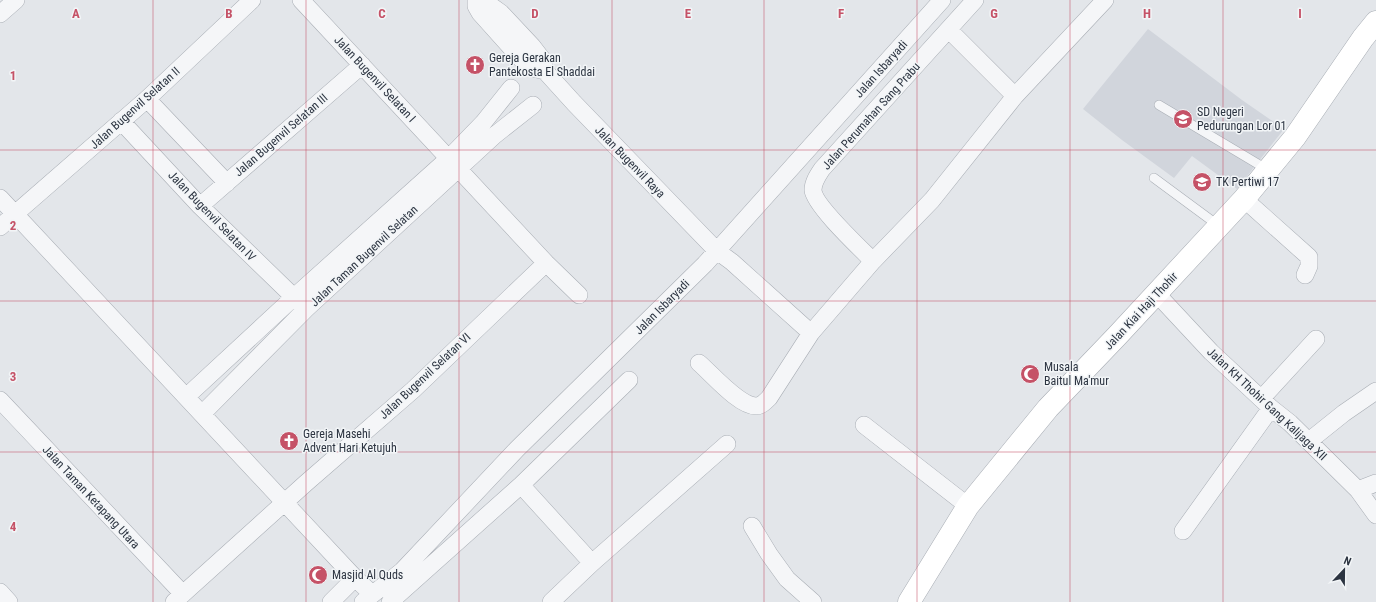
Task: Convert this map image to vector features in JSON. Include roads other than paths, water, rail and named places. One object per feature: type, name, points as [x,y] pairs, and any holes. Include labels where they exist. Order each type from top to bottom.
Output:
[{"type":"street","points":[[0,14],[16,0]]},
{"type":"street","name":"Jalan Bugenvil Selatan II","points":[[0,227],[147,99],[252,0]]},
{"type":"street","name":"Jalan Bugenvil Selatan I","points":[[301,0],[454,163]]},
{"type":"street","name":"Jalan Bugenvil Raya","points":[[476,0],[476,6],[480,14],[519,57],[533,68],[545,70]]},
{"type":"street","name":"Jalan Bugenvil Raya","points":[[483,0],[501,13],[539,53],[545,70],[574,104],[716,251]]},
{"type":"street","name":"Jalan Isbaryadi","points":[[370,597],[402,571],[517,449],[654,315],[716,251],[942,0]]},
{"type":"street","name":"Jalan Perumahan Sang Prabu","points":[[873,262],[819,203],[813,190],[814,182],[822,170],[975,0]]},
{"type":"street","points":[[699,363],[742,402],[755,406],[761,405],[769,398],[812,333],[873,262],[932,200],[1015,96],[1105,0]]},
{"type":"street","name":"Jalan Kiai Haji Thohir","points":[[909,602],[968,506],[1048,408],[1244,199],[1295,137],[1363,38],[1376,22]]},
{"type":"street","points":[[949,30],[1015,96]]},
{"type":"street","name":"Jalan Bugenvil Selatan III","points":[[200,206],[362,65]]},
{"type":"street","name":"Jalan Taman Bugenvil Selatan","points":[[202,414],[454,163],[483,123],[512,88]]},
{"type":"street","points":[[147,99],[227,183]]},
{"type":"street","name":"Jalan Taman Bugenvil Selatan","points":[[186,397],[293,298],[454,163],[495,135],[533,105]]},
{"type":"street","name":"Jalan Bugenvil Selatan IV","points":[[121,121],[200,206],[306,309]]},
{"type":"street","points":[[454,163],[546,263],[579,295]]},
{"type":"street","points":[[0,198],[355,578],[370,597],[390,602],[521,485],[629,380]]},
{"type":"street","points":[[1244,199],[1309,257],[1309,266],[1305,275]]},
{"type":"street","points":[[716,251],[732,262],[812,333]]},
{"type":"street","name":"Jalan Bugenvil Selatan VI","points":[[178,598],[306,483],[413,390],[546,263]]},
{"type":"street","name":"Jalan KH Thohir Gang Kalijaga XII","points":[[1156,293],[1211,352],[1290,423],[1358,490],[1376,515]]},
{"type":"street","points":[[1183,532],[1266,403],[1316,340]]},
{"type":"street","points":[[1309,442],[1344,413],[1376,391]]},
{"type":"street","name":"Jalan Taman Ketapang Utara","points":[[0,400],[178,598]]},
{"type":"street","points":[[864,425],[968,506]]},
{"type":"street","points":[[551,602],[592,563],[727,444]]},
{"type":"street","points":[[1358,490],[1376,483]]},
{"type":"street","points":[[521,485],[592,563]]},
{"type":"street","points":[[752,526],[769,554],[787,579],[813,602]]},
{"type":"street","points":[[331,602],[355,578]]},
{"type":"street","points":[[0,592],[9,602]]},
{"type":"lane","points":[[1159,105],[1268,170]]},
{"type":"lane","points":[[1154,178],[1219,226]]},
{"type":"place","name":"Gereja Gerakan Pantekosta El Shaddai","points":[[475,65]]},
{"type":"place","name":"SD Negeri Pedurungan Lor 01","points":[[1183,119]]},
{"type":"place","name":"TK Pertiwi 17","points":[[1202,182]]},
{"type":"place","name":"Musala Baitul Ma'mur","points":[[1030,374]]},
{"type":"place","name":"Gereja Masehi Advent Hari Ketujuh","points":[[289,441]]},
{"type":"place","name":"Masjid Al Quds","points":[[318,575]]}]
